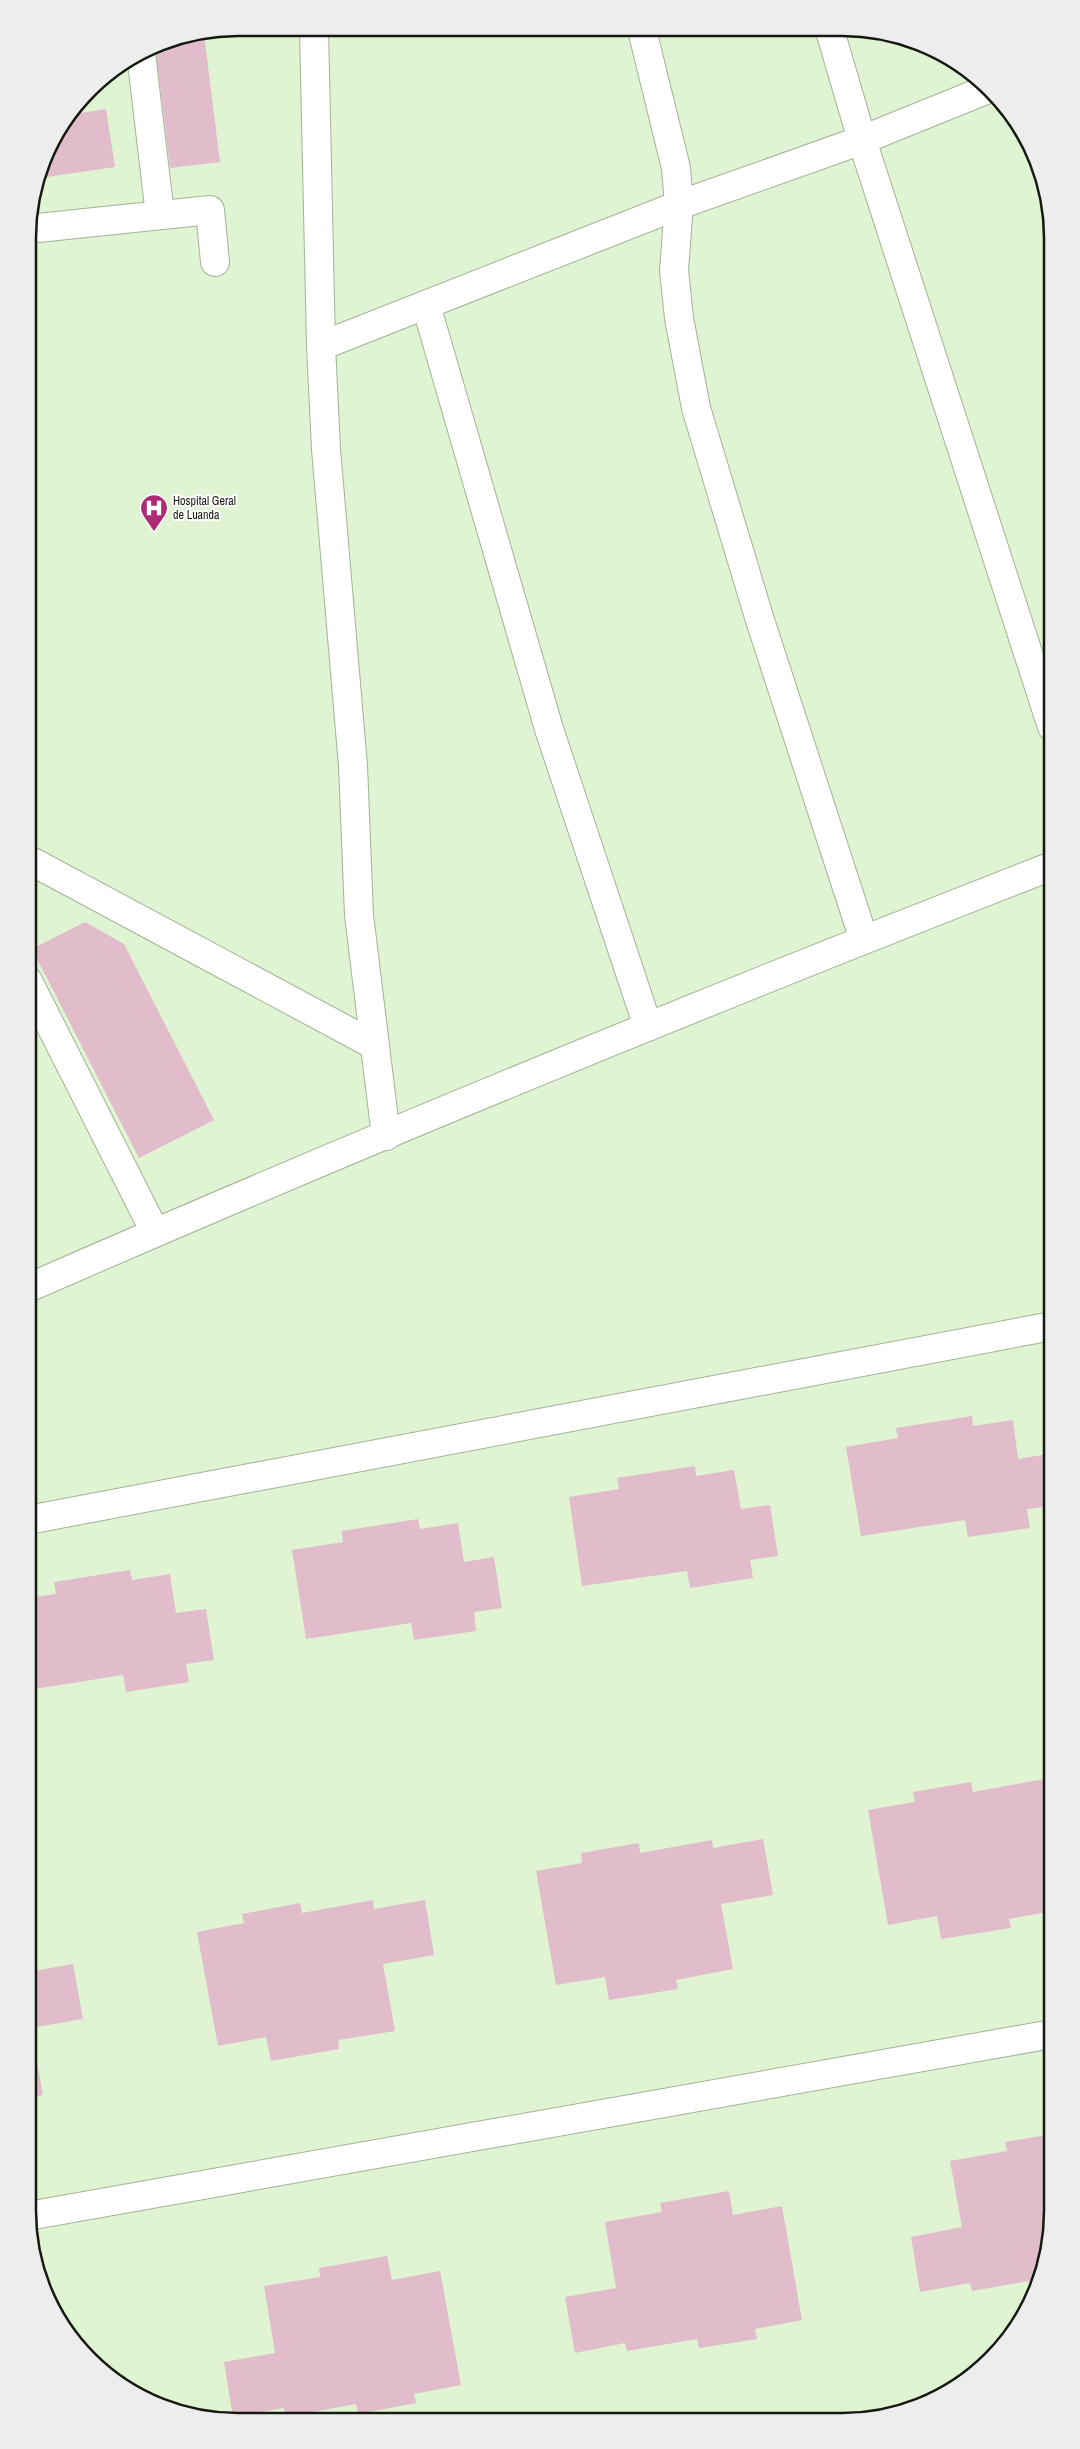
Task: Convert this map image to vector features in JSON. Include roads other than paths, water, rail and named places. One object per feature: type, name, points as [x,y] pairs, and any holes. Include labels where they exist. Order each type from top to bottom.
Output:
[{"type":"street","points":[[314,36],[320,204],[321,346],[331,521],[353,766],[360,915],[386,1136]]},
{"type":"street","points":[[643,36],[676,168],[679,205],[674,270],[679,318],[696,408],[759,617],[864,940]]},
{"type":"street","points":[[831,36],[862,140],[1044,702]]},
{"type":"street","points":[[142,61],[160,215]]},
{"type":"street","points":[[321,346],[679,205],[862,140],[981,92]]},
{"type":"street","points":[[37,228],[210,210],[216,262]]},
{"type":"street","points":[[426,305],[549,729],[648,1027]]},
{"type":"street","points":[[36,864],[374,1045]]},
{"type":"street","points":[[36,1284],[155,1232],[648,1027],[1044,869]]},
{"type":"street","points":[[36,997],[155,1232]]},
{"type":"street","points":[[36,1518],[1044,1328]]},
{"type":"street","points":[[36,2215],[1044,2035]]},
{"type":"place","name":"Hospital Geral de Luanda","points":[[154,532]]}]
